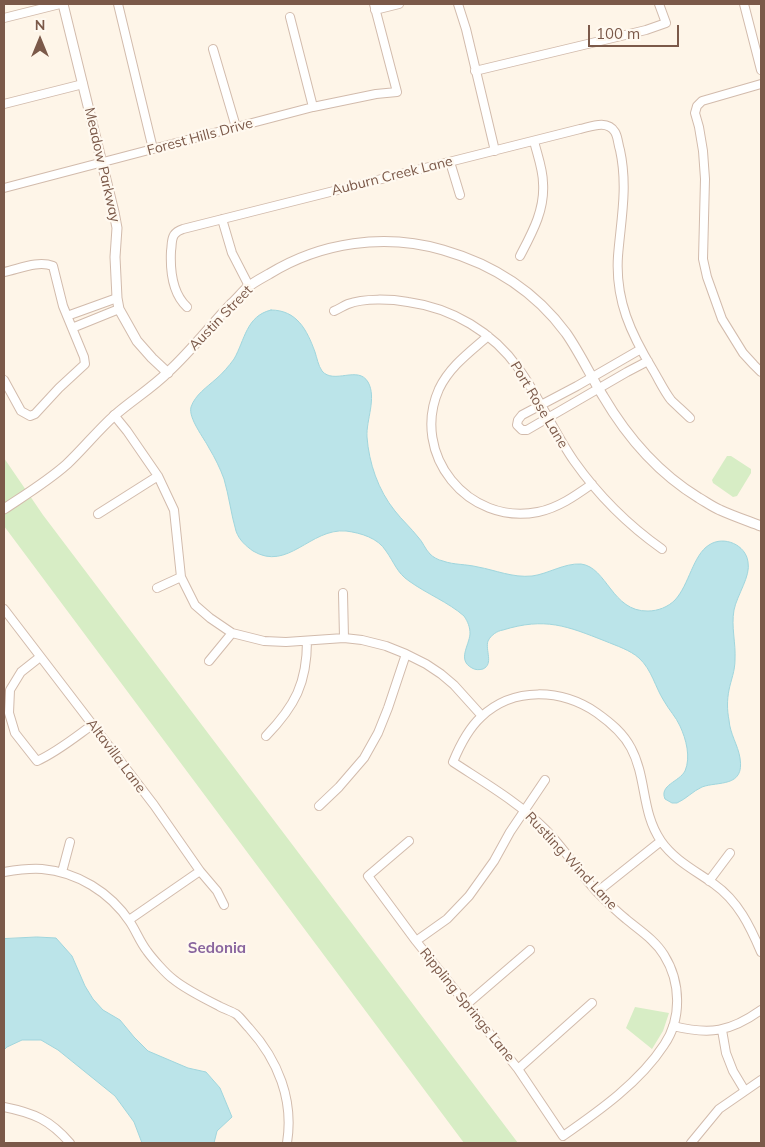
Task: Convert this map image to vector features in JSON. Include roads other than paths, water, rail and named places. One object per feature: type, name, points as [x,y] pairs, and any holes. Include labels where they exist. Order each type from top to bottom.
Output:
[{"type":"street","points":[[4,18],[62,4]]},
{"type":"street","name":"Meadow Parkway","points":[[62,4],[84,84],[117,228],[116,298],[119,309],[138,341],[168,373]]},
{"type":"street","points":[[375,7],[399,4]]},
{"type":"street","points":[[458,4],[466,29],[495,150]]},
{"type":"street","points":[[475,71],[646,30],[666,23],[659,4]]},
{"type":"street","points":[[744,4],[761,70]]},
{"type":"street","points":[[118,5],[154,149]]},
{"type":"street","name":"Forest Hills Drive","points":[[4,188],[313,107],[376,94],[397,92],[375,7]]},
{"type":"street","points":[[290,17],[313,107]]},
{"type":"street","points":[[213,49],[236,128]]},
{"type":"street","points":[[4,104],[84,84]]},
{"type":"street","points":[[761,84],[702,101],[697,106],[695,112],[703,152],[705,179],[703,259],[706,277],[722,319],[743,353],[761,372]]},
{"type":"street","name":"Auburn Creek Lane","points":[[187,306],[177,294],[172,275],[171,258],[174,234],[183,229],[495,150],[605,125],[615,132],[622,159],[624,179],[624,201],[618,256],[620,293],[626,318],[641,349]]},
{"type":"street","points":[[520,256],[535,228],[543,199],[544,182],[534,141]]},
{"type":"street","points":[[450,162],[460,195]]},
{"type":"street","points":[[222,219],[232,253],[249,286]]},
{"type":"street","name":"Austin Street","points":[[4,509],[65,466],[114,415],[168,373],[249,286],[296,259],[360,242],[381,241],[432,246],[474,260],[518,285],[549,312],[564,331],[579,351],[627,433],[661,470],[684,488],[719,510],[761,526]]},
{"type":"street","points":[[4,272],[38,264],[53,266],[63,306],[84,357],[85,364],[35,414],[30,416],[21,411],[4,380]]},
{"type":"street","points":[[67,316],[116,298]]},
{"type":"street","name":"Port Rose Lane","points":[[334,311],[348,304],[358,302],[399,301],[419,304],[451,313],[488,336],[506,352],[519,368],[574,461],[592,484],[624,518],[662,549]]},
{"type":"street","points":[[72,328],[119,309]]},
{"type":"street","points":[[488,336],[449,372],[436,398],[432,416],[434,446],[446,473],[453,483],[474,501],[488,508],[512,513],[537,512],[557,506],[592,484]]},
{"type":"street","points":[[648,361],[527,430],[522,430],[517,426],[520,417],[641,349],[672,400],[690,418]]},
{"type":"street","points":[[114,415],[158,476],[174,510],[182,577],[195,605],[210,618],[232,632],[264,641],[286,642],[344,638],[386,646],[426,664],[463,694],[482,716],[503,702],[534,694],[548,694],[573,699],[593,710],[618,729],[632,749],[640,772],[649,818],[661,841],[678,858],[725,894],[742,914],[761,952]]},
{"type":"street","points":[[98,514],[158,476]]},
{"type":"street","points":[[157,588],[182,577]]},
{"type":"street","points":[[343,593],[344,638]]},
{"type":"street","name":"Altavilla Lane","points":[[4,609],[154,805],[200,871],[217,891],[224,905]]},
{"type":"street","points":[[209,661],[232,632]]},
{"type":"street","points":[[266,736],[290,709],[298,692],[304,677],[307,660],[307,641]]},
{"type":"street","points":[[319,806],[339,787],[364,758],[378,733],[406,654]]},
{"type":"street","points":[[40,657],[21,672],[10,690],[9,713],[15,733],[36,760],[56,751],[92,725]]},
{"type":"street","name":"Rustling Wind Lane","points":[[482,716],[461,744],[453,762],[514,801],[558,842],[597,892],[627,920],[641,930],[660,950],[665,956],[675,979],[677,1005],[673,1026],[665,1044],[639,1074],[600,1110],[563,1136]]},
{"type":"street","points":[[416,941],[447,919],[469,896],[545,780]]},
{"type":"street","name":"Rippling Springs Lane","points":[[409,841],[368,876],[416,941],[518,1069],[563,1136]]},
{"type":"street","points":[[597,892],[661,841]]},
{"type":"street","points":[[62,872],[70,842]]},
{"type":"street","points":[[709,881],[730,853]]},
{"type":"street","points":[[4,872],[42,869],[62,872],[92,884],[110,898],[129,920],[147,952],[173,979],[205,999],[236,1014],[258,1038],[272,1059],[284,1088],[288,1114],[289,1135],[287,1143]]},
{"type":"street","points":[[129,920],[200,871]]},
{"type":"street","points":[[466,1004],[530,950]]},
{"type":"street","points":[[518,1069],[592,1003]]},
{"type":"street","points":[[673,1026],[702,1031],[722,1030],[740,1023],[761,1010]]},
{"type":"street","points":[[722,1030],[726,1052],[733,1071],[745,1091]]},
{"type":"street","points":[[691,1143],[719,1109],[761,1080]]},
{"type":"street","points":[[4,1107],[22,1111],[48,1122],[70,1143]]},
{"type":"water","points":[[271,310],[288,313],[300,323],[308,336],[322,371],[327,375],[358,375],[364,377],[368,382],[372,395],[367,437],[375,476],[389,503],[420,539],[428,552],[437,559],[511,575],[525,576],[538,575],[568,565],[581,564],[590,567],[597,573],[626,604],[636,609],[648,611],[663,608],[675,600],[680,594],[699,556],[709,545],[721,541],[733,543],[743,551],[748,567],[746,579],[734,610],[735,664],[728,701],[732,735],[740,758],[740,768],[734,779],[729,782],[702,787],[677,803],[672,803],[665,799],[664,794],[667,787],[682,775],[687,766],[686,742],[678,723],[661,696],[647,668],[639,658],[627,650],[556,625],[531,624],[494,634],[487,645],[488,664],[483,669],[474,669],[465,661],[470,629],[464,616],[405,578],[383,546],[374,539],[352,532],[333,532],[288,553],[277,556],[266,556],[253,551],[243,542],[236,531],[226,485],[213,456],[194,422],[191,407],[198,395],[221,375],[234,359],[251,323],[263,313]]},
{"type":"water","points":[[56,938],[72,956],[93,999],[103,1010],[120,1020],[148,1051],[188,1068],[206,1072],[220,1088],[232,1117],[217,1131],[214,1143],[142,1143],[134,1122],[115,1096],[58,1050],[41,1040],[22,1040],[4,1050],[4,939]]},
{"type":"district","name":"Sedonia","points":[[217,948]]}]
